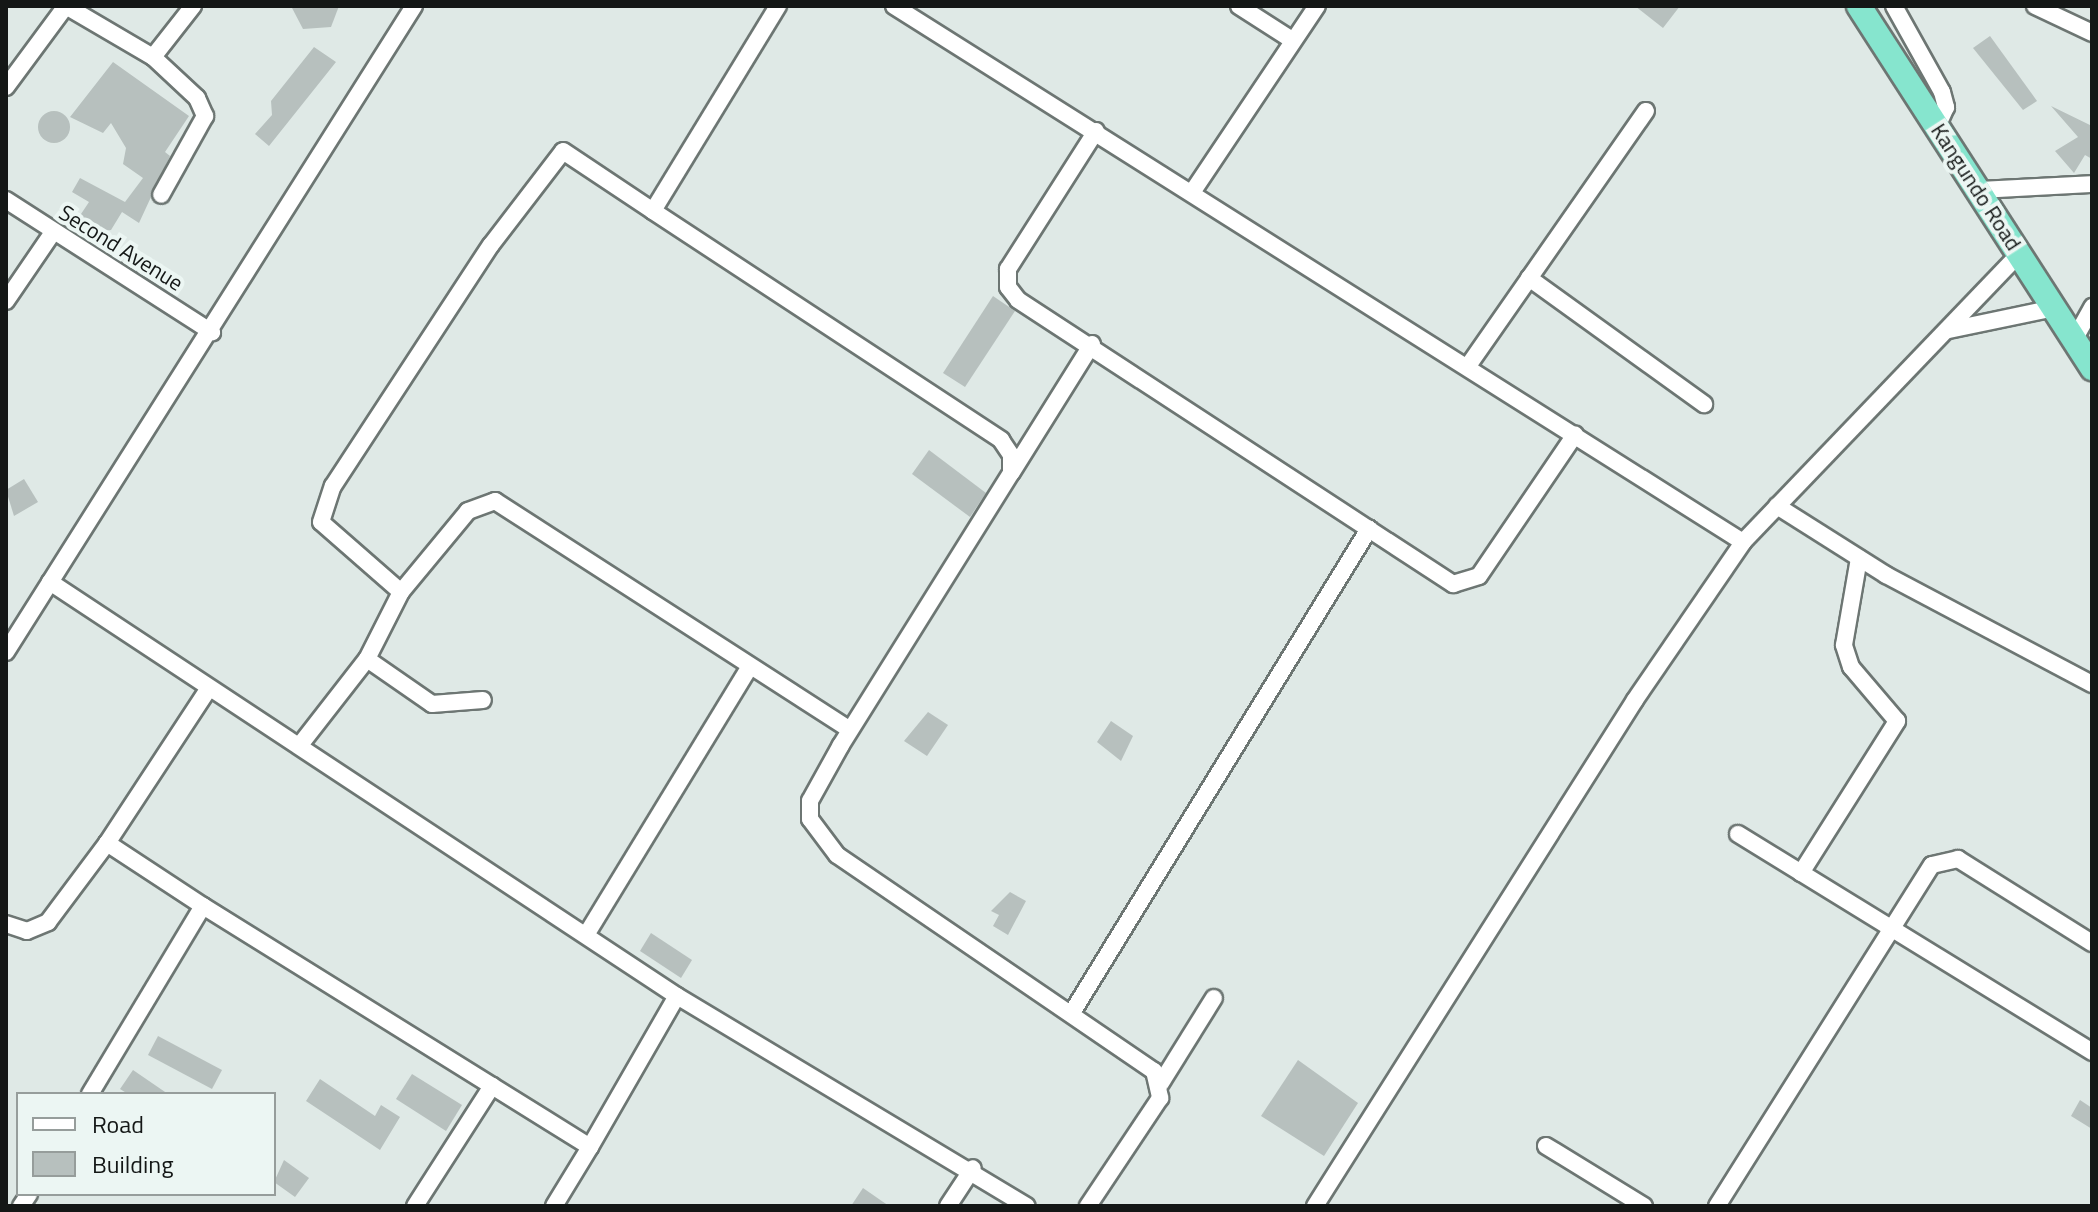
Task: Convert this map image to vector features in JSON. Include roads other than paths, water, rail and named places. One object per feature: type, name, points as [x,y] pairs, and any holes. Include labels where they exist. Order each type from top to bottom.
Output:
[{"type":"highway","name":"Kangundo Road","points":[[1859,6],[2092,368]]},
{"type":"street","points":[[6,87],[66,6],[153,57],[197,98],[205,116],[161,195]]},
{"type":"street","points":[[153,57],[193,6]]},
{"type":"street","points":[[6,652],[212,332],[414,6]]},
{"type":"street","points":[[653,211],[778,6]]},
{"type":"street","points":[[894,6],[1193,191],[1743,542]]},
{"type":"street","points":[[1239,6],[1292,40]]},
{"type":"street","points":[[1193,191],[1317,6]]},
{"type":"street","points":[[2035,6],[2092,33]]},
{"type":"street","points":[[1898,8],[1942,92],[1946,107],[1937,127]]},
{"type":"street","points":[[1468,366],[1646,111]]},
{"type":"street","points":[[1096,131],[1008,269],[1008,287],[1453,584],[1466,584],[1479,576],[1575,435]]},
{"type":"street","points":[[401,592],[325,531],[326,505],[491,245],[563,151],[1001,440],[1011,473]]},
{"type":"street","points":[[1978,190],[2092,184]]},
{"type":"street","name":"Second Avenue","points":[[6,200],[212,332]]},
{"type":"street","points":[[6,301],[53,232]]},
{"type":"street","points":[[1315,1206],[1743,542],[2019,254]]},
{"type":"street","points":[[1529,278],[1704,404]]},
{"type":"street","points":[[2074,340],[2092,307]]},
{"type":"street","points":[[1949,330],[2054,308]]},
{"type":"street","points":[[1092,344],[850,730],[810,801],[818,835],[1073,1011],[1161,1083]]},
{"type":"street","points":[[300,745],[367,659],[401,592],[468,511],[495,501],[749,668],[850,730]]},
{"type":"street","points":[[1777,506],[1859,558],[2092,684]]},
{"type":"street","points":[[1073,1011],[1369,529]]},
{"type":"street","points":[[1801,873],[1897,721],[1851,667],[1844,645],[1859,558]]},
{"type":"street","points":[[50,582],[207,691],[300,745],[677,996],[973,1168],[1027,1206]]},
{"type":"street","points":[[367,659],[432,704],[483,700]]},
{"type":"street","points":[[586,935],[749,668]]},
{"type":"street","points":[[6,924],[27,931],[48,922],[107,843],[207,691]]},
{"type":"street","points":[[1738,834],[2092,1052]]},
{"type":"street","points":[[107,843],[590,1147]]},
{"type":"street","points":[[1717,1206],[1892,929],[1945,857],[2090,938]]},
{"type":"street","points":[[91,1092],[203,906]]},
{"type":"street","points":[[554,1206],[677,996]]},
{"type":"street","points":[[1088,1206],[1160,1098],[1161,1083],[1214,998]]},
{"type":"street","points":[[415,1206],[492,1086]]},
{"type":"street","points":[[1546,1146],[1644,1206]]},
{"type":"street","points":[[948,1206],[973,1168]]}]
